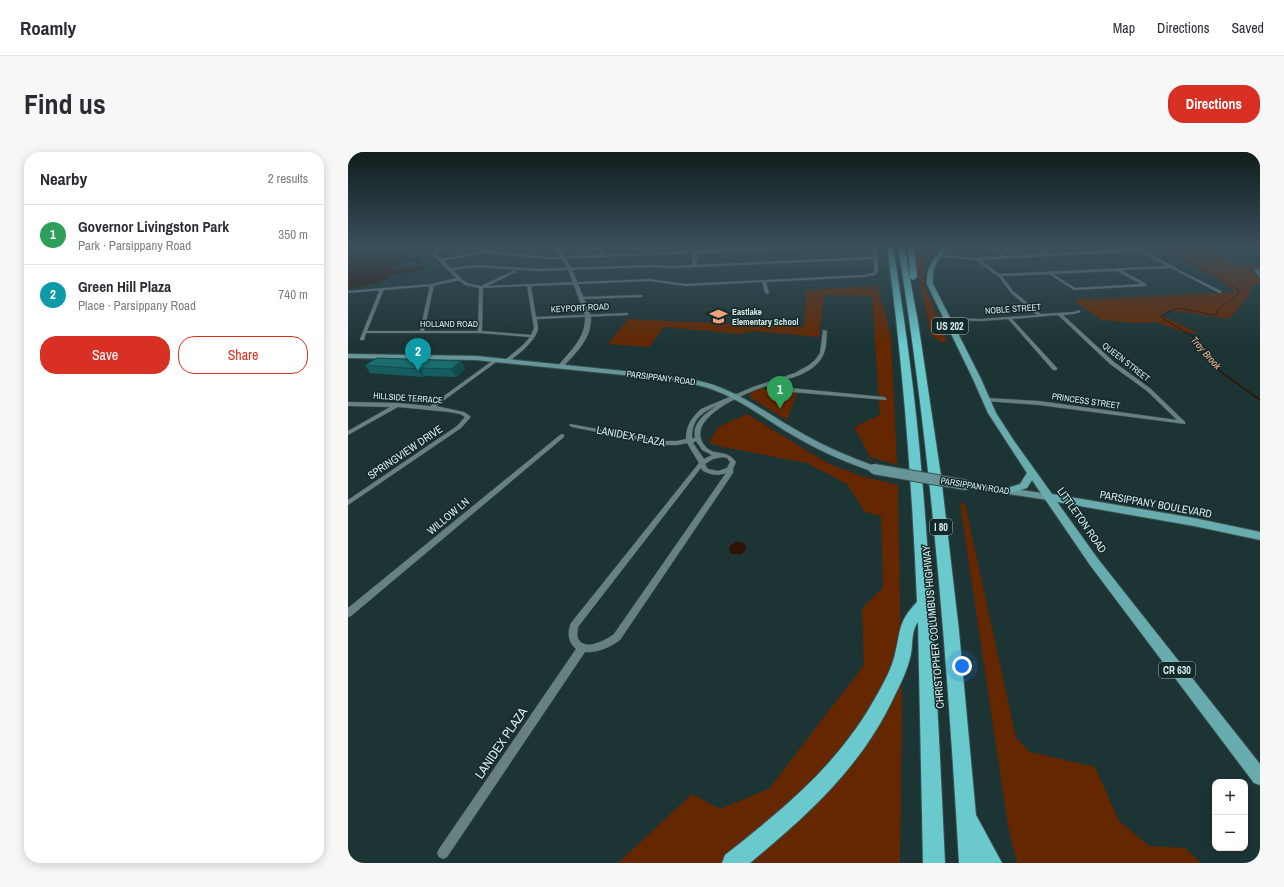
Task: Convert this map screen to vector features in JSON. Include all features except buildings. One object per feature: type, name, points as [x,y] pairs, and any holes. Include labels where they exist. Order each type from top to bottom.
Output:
[{"type":"highway","name":"CHRISTOPHER COLUMBUS HIGHWAY","points":[[892,279],[911,400],[924,604],[934,863]]},
{"type":"highway","name":"CHRISTOPHER COLUMBUS HIGHWAY","points":[[907,279],[923,377],[939,512],[970,863]]},
{"type":"highway","points":[[908,284],[912,279]]},
{"type":"highway","points":[[733,863],[803,805],[841,766],[856,746],[869,727],[890,690],[903,655],[909,623],[924,604]]},
{"type":"highway","points":[[967,817],[991,863]]},
{"type":"main road","name":"LITTLETON ROAD","points":[[930,279],[947,319],[978,379],[998,423],[1031,473],[1094,562],[1260,777]]},
{"type":"main road","name":"PARSIPPANY ROAD","points":[[348,356],[450,356],[561,366],[680,380],[710,386],[735,397],[787,429],[825,449],[853,462],[874,469],[1048,497]]},
{"type":"main road","points":[[1007,491],[1024,486],[1031,473]]},
{"type":"main road","name":"PARSIPPANY BOULEVARD","points":[[1048,497],[1194,522],[1260,536]]},
{"type":"street","points":[[481,287],[498,279]]},
{"type":"street","points":[[561,366],[584,339],[588,328],[588,316],[574,279]]},
{"type":"street","points":[[348,292],[432,285],[459,280],[466,284],[481,287],[650,280],[686,285],[800,279]]},
{"type":"street","points":[[1002,279],[1012,292],[1041,316]]},
{"type":"street","points":[[1059,279],[1074,289],[1145,285],[1135,279]]},
{"type":"street","points":[[1191,279],[1220,292]]},
{"type":"street","points":[[764,281],[767,293]]},
{"type":"street","points":[[422,332],[432,285]]},
{"type":"street","points":[[507,361],[533,336],[536,328],[529,285]]},
{"type":"street","points":[[480,332],[481,287]]},
{"type":"street","points":[[362,339],[382,289]]},
{"type":"street","points":[[581,298],[641,296]]},
{"type":"street","name":"NOBLE STREET","points":[[947,319],[1009,318],[1074,313],[1079,311]]},
{"type":"street","name":"KEYPORT ROAD","points":[[534,318],[627,314]]},
{"type":"street","name":"QUEEN STREET","points":[[1059,314],[1112,363],[1149,390],[1183,423]]},
{"type":"street","points":[[1009,318],[1055,369]]},
{"type":"street","points":[[730,469],[720,474],[705,470],[689,441],[690,426],[692,422],[699,414],[721,401],[735,397],[746,391],[766,384],[791,377],[809,367],[821,355],[825,331]]},
{"type":"street","name":"HOLLAND ROAD","points":[[365,332],[480,332],[533,336]]},
{"type":"street","points":[[430,408],[497,360]]},
{"type":"street","points":[[766,384],[778,389],[884,399]]},
{"type":"street","points":[[719,455],[711,457],[702,463],[574,626],[572,632],[573,640],[576,645],[582,648],[599,647],[606,645],[616,637],[730,473],[730,469],[733,464],[732,459],[705,450],[698,439],[698,429],[702,419],[726,405],[735,397]]},
{"type":"street","name":"PRINCESS STREET","points":[[987,400],[1039,403],[1183,423]]},
{"type":"street","name":"HILLSIDE TERRACE","points":[[348,404],[397,405],[430,408],[461,412],[467,415]]},
{"type":"street","points":[[348,433],[397,405]]},
{"type":"street","name":"SPRINGVIEW DRIVE","points":[[348,503],[459,427],[468,418],[467,415]]},
{"type":"street","name":"LANIDEX PLAZA","points":[[572,425],[677,444],[698,439]]},
{"type":"street","name":"WILLOW LN","points":[[348,613],[562,436]]},
{"type":"street","name":"LANIDEX PLAZA","points":[[443,853],[582,648]]},
{"type":"shaded area","points":[[348,279],[386,279],[379,283],[348,289]]},
{"type":"shaded area","points":[[920,279],[924,279],[924,283],[947,342],[940,342],[931,334]]},
{"type":"shaded area","points":[[1217,279],[1260,279],[1260,285],[1251,285],[1250,294],[1229,319],[1168,310],[1161,315],[1200,334],[1184,332],[1155,322],[1136,323],[1102,320],[1073,300],[1235,292]]},
{"type":"shaded area","points":[[877,286],[891,338],[897,465],[870,457],[854,427],[880,415],[872,296],[824,295],[819,337],[753,331],[740,334],[664,327],[649,347],[608,344],[628,319],[804,327],[806,290]]},
{"type":"shaded area","points":[[759,388],[797,393],[787,420],[751,398],[749,395]]},
{"type":"shaded area","points":[[747,414],[827,463],[861,476],[898,485],[902,714],[900,863],[618,863],[692,794],[720,809],[769,789],[864,665],[862,608],[883,588],[881,516],[865,512],[847,484],[807,463],[709,443],[718,427]]},
{"type":"shaded area","points":[[960,503],[965,504],[1016,738],[1030,752],[1095,767],[1119,821],[1149,846],[1185,848],[1201,863],[1017,863],[1008,826]]},
{"type":"shaded area","points":[[735,542],[745,544],[746,548],[744,552],[737,555],[730,553],[729,547]]},
{"type":"waterway","name":"Troy Brook","points":[[1215,366],[1193,337],[1161,317],[1174,309],[1179,308],[1213,315],[1217,314],[1217,310],[1239,294],[1237,289],[1220,279]]},
{"type":"waterway","name":"Troy Brook","points":[[1214,365],[1217,369],[1260,400]]},
{"type":"place","name":"Eastlake Elementary School","points":[[719,317]]},
{"type":"place","name":"Green Hill Plaza","points":[[418,371]]},
{"type":"place","name":"Governor Livingston Park","points":[[780,409]]}]
